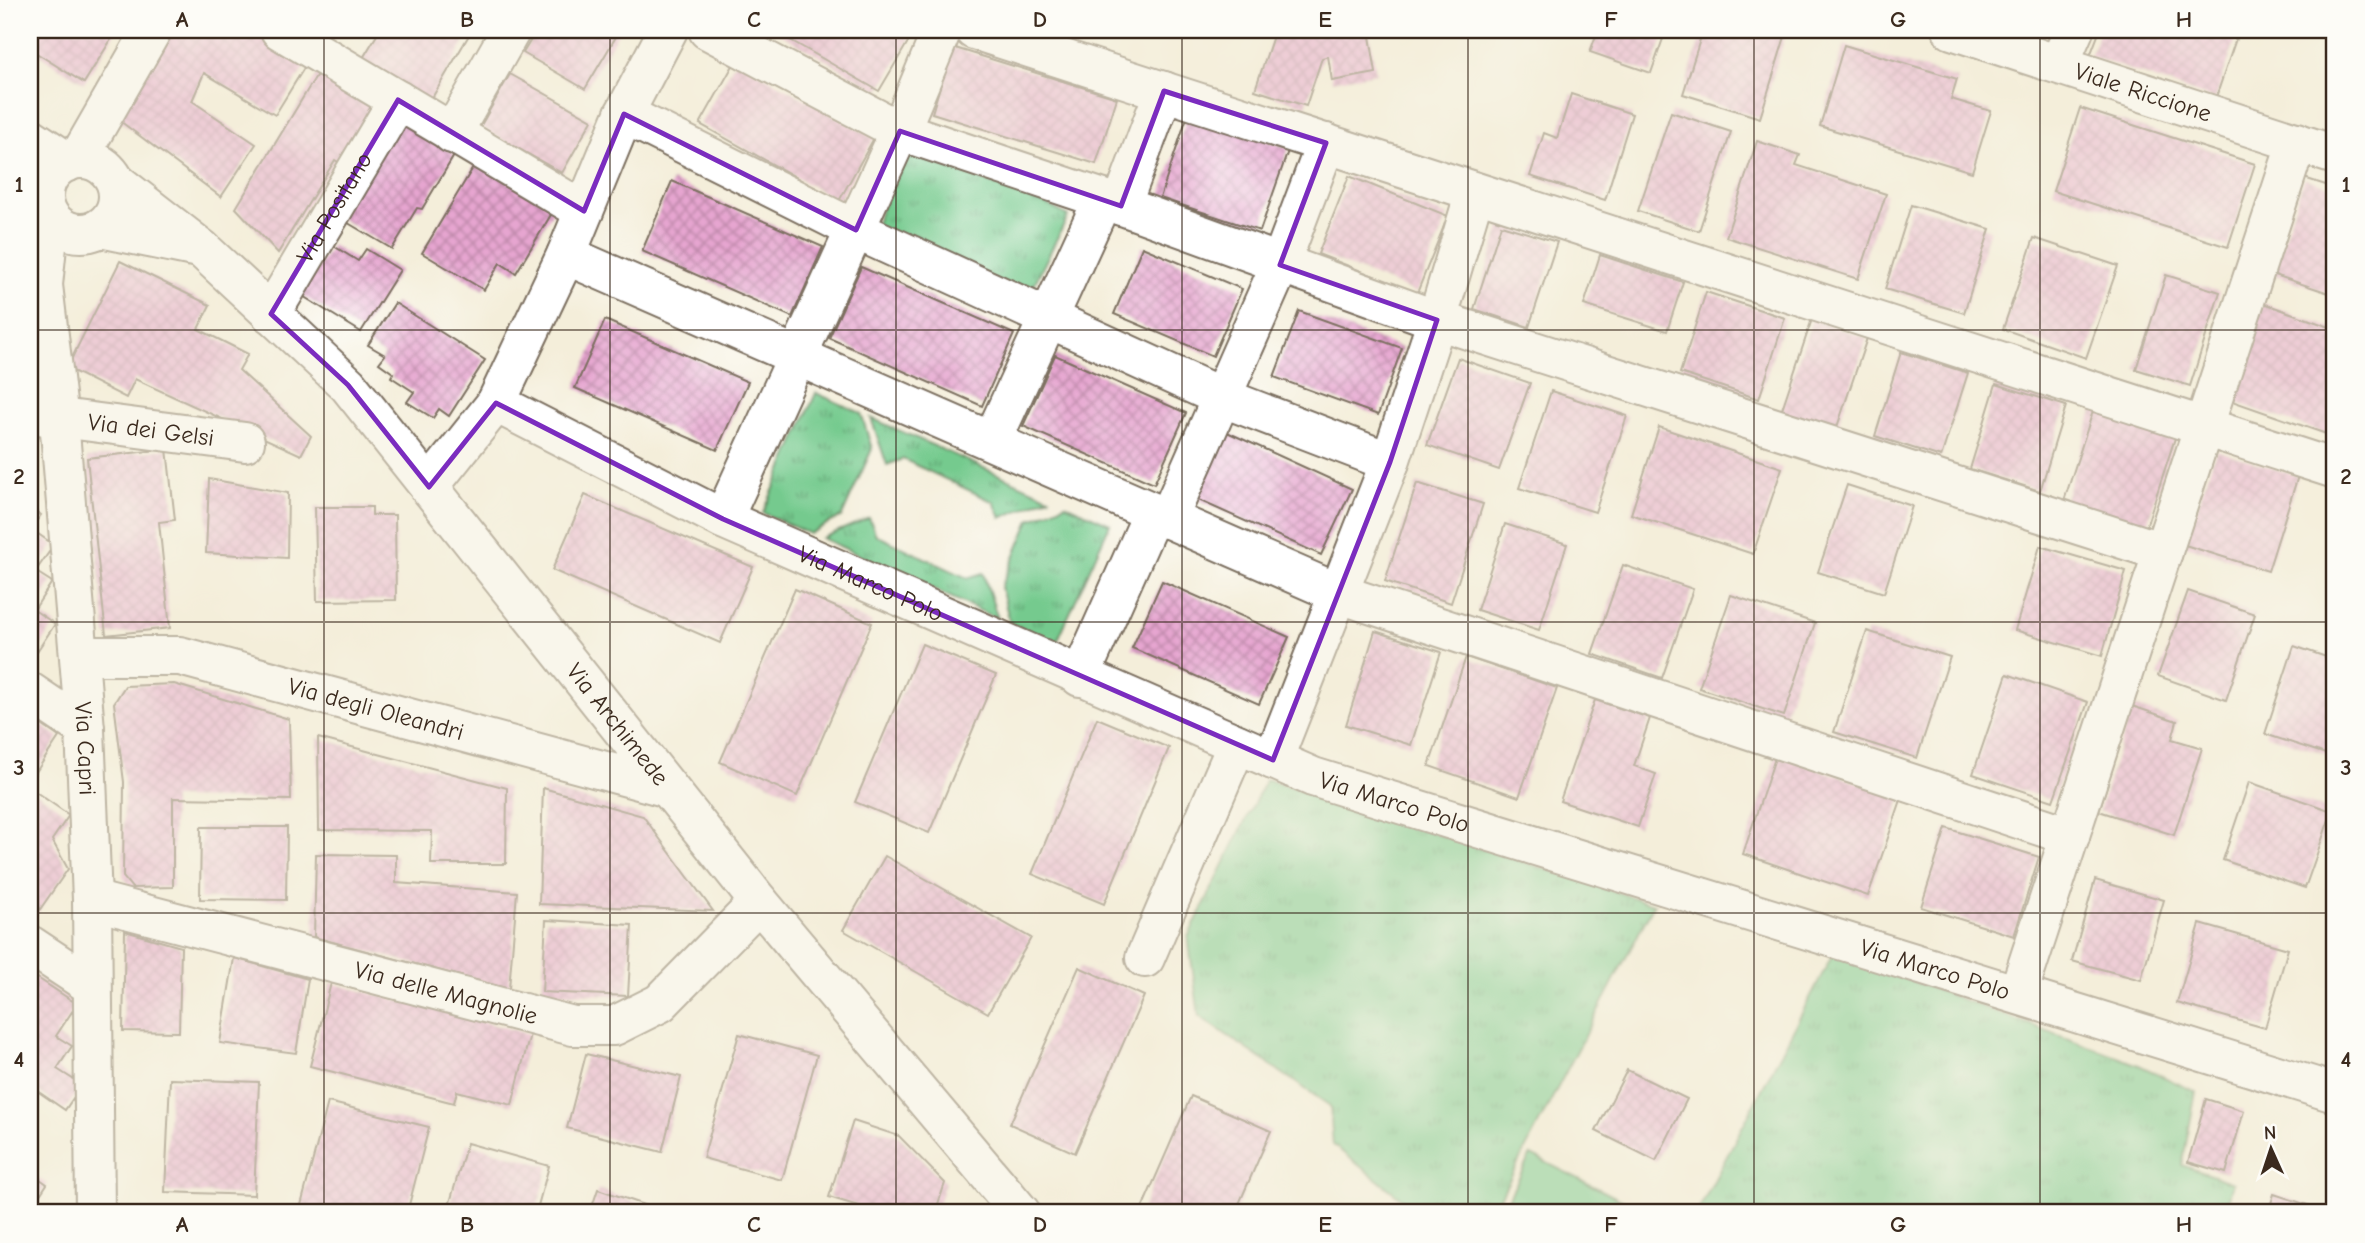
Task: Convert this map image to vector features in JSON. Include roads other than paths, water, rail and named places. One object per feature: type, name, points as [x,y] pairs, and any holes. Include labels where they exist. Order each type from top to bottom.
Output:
[{"type":"street","points":[[65,193],[152,30]]},
{"type":"street","points":[[280,30],[584,211]]},
{"type":"street","points":[[452,134],[511,30]]},
{"type":"street","points":[[429,487],[496,403],[566,255],[624,114],[668,30]]},
{"type":"street","points":[[708,30],[900,131],[1112,203],[1437,320],[2163,552]]},
{"type":"street","points":[[723,519],[856,230],[942,30]]},
{"type":"street","points":[[974,30],[2335,469]]},
{"type":"street","name":"Viale Riccione","points":[[1952,30],[2335,155]]},
{"type":"street","points":[[2059,64],[2074,30]]},
{"type":"street","points":[[992,441],[1050,317],[1112,203],[1164,91]]},
{"type":"street","name":"Via Positano","points":[[271,313],[398,100]]},
{"type":"street","points":[[624,114],[856,230],[1221,397],[1390,462]]},
{"type":"street","points":[[30,137],[65,193],[202,249]]},
{"type":"street","points":[[2018,994],[2297,142]]},
{"type":"street","points":[[1080,677],[1221,397],[1280,265],[1326,143]]},
{"type":"street","name":"Via Archimede","points":[[65,193],[115,213],[118,203],[116,182],[202,249],[348,385],[759,902],[1021,1213]]},
{"type":"street","points":[[1273,760],[1390,462],[1437,320],[1475,192]]},
{"type":"street","name":"Via Capri","points":[[65,193],[43,285],[44,417],[80,656],[92,900],[92,986],[100,1212]]},
{"type":"street","points":[[566,255],[1339,594],[2070,836]]},
{"type":"street","name":"Via Marco Polo","points":[[496,403],[723,519],[1080,677],[1326,781],[2335,1093]]},
{"type":"street","name":"Via dei Gelsi","points":[[44,417],[245,442]]},
{"type":"street","name":"Via degli Oleandri","points":[[80,656],[180,656],[668,788]]},
{"type":"street","points":[[30,692],[85,729]]},
{"type":"street","points":[[1145,957],[1237,744]]},
{"type":"street","name":"Via delle Magnolie","points":[[92,900],[573,1026],[614,1026],[660,1003],[759,902]]},
{"type":"street","points":[[30,945],[92,986]]}]
